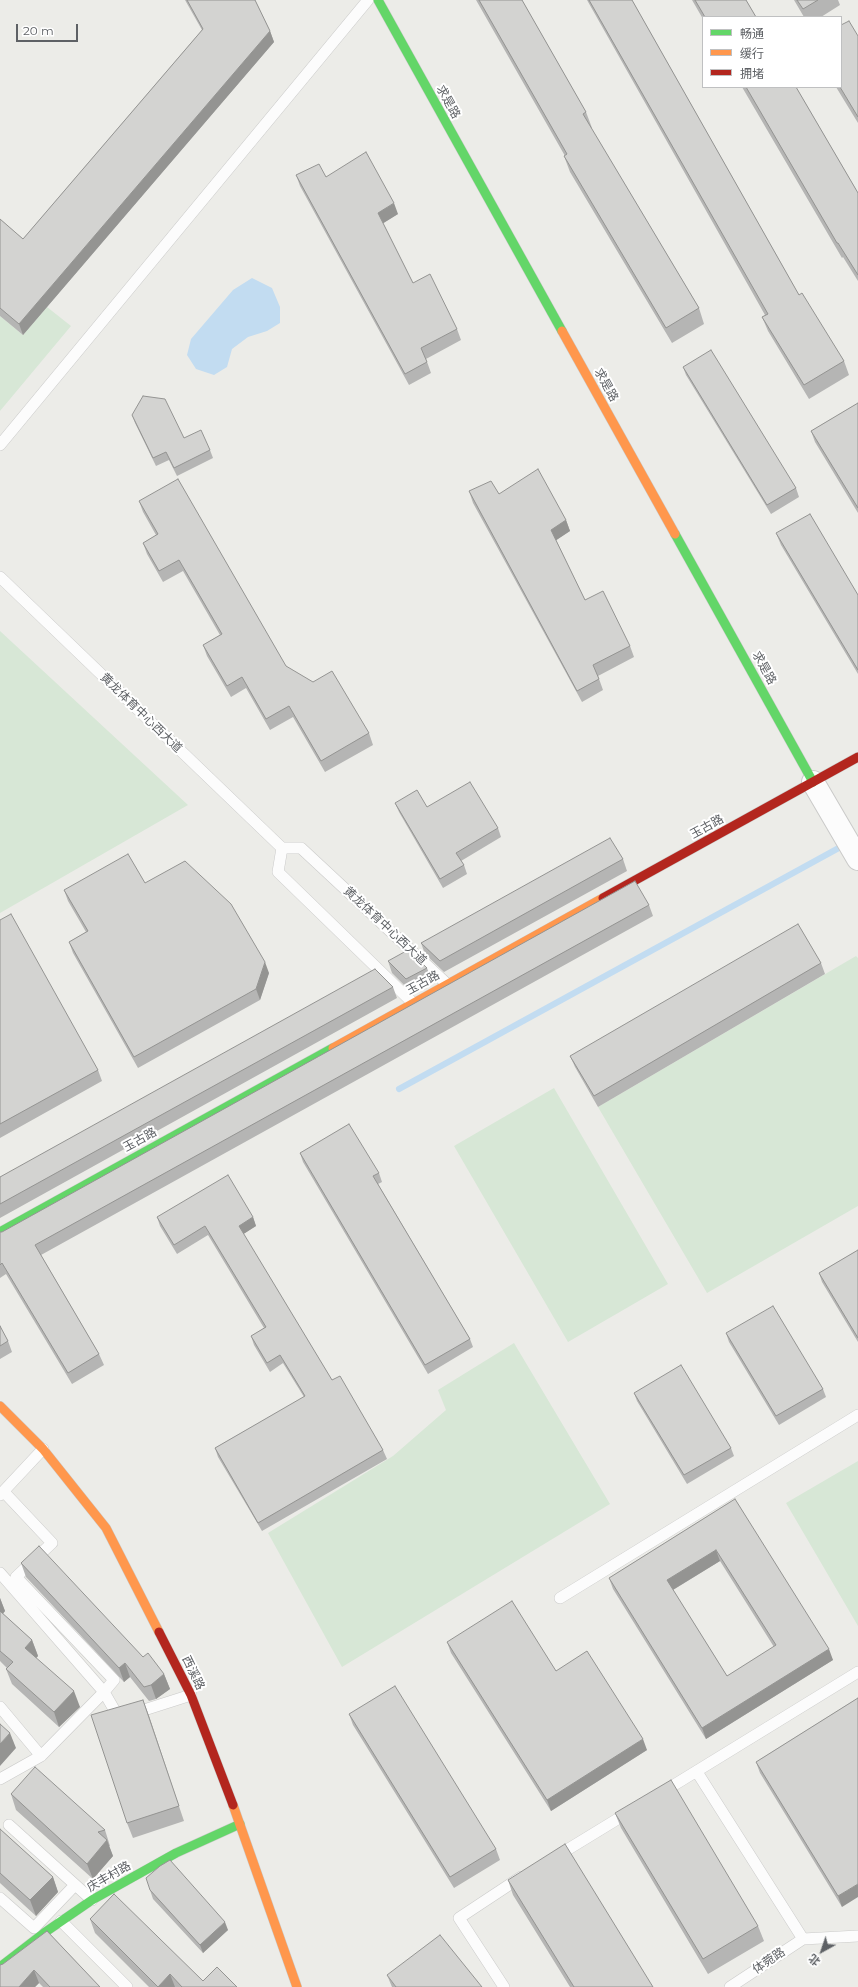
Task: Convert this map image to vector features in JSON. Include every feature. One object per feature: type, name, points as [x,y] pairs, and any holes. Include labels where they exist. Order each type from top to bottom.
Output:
[{"type":"main road","name":"求是路","points":[[378,0],[813,782]]},
{"type":"main road","name":"玉古路","points":[[0,1232],[858,757]]},
{"type":"main road","name":"西溪路","points":[[0,1406],[43,1449],[106,1528],[191,1694],[240,1824],[297,1987]]},
{"type":"main road","name":"庆丰村路","points":[[0,1967],[61,1921],[92,1900],[176,1853],[240,1824]]},
{"type":"street","points":[[813,782],[855,854]]},
{"type":"lane","points":[[0,445],[368,0]]},
{"type":"lane","name":"黄龙体育中心西大道","points":[[0,578],[282,848],[301,848],[447,984]]},
{"type":"lane","points":[[282,848],[278,872],[413,1003]]},
{"type":"lane","points":[[560,1598],[858,1415]]},
{"type":"lane","points":[[0,1779],[42,1756],[114,1680],[16,1577],[52,1543],[2,1494],[43,1449]]},
{"type":"lane","points":[[0,1573],[104,1692],[119,1718],[191,1694]]},
{"type":"lane","points":[[650,1800],[858,1672]]},
{"type":"lane","points":[[0,1707],[42,1756]]},
{"type":"lane","points":[[697,1772],[803,1938],[858,1936]]},
{"type":"lane","points":[[550,1860],[637,1808]]},
{"type":"lane","points":[[9,1825],[92,1900]]},
{"type":"lane","points":[[504,1987],[459,1918],[530,1872]]},
{"type":"lane","points":[[0,1898],[34,1928],[75,1885]]},
{"type":"lane","points":[[61,1921],[127,1987]]},
{"type":"lane","name":"体菀路","points":[[730,1987],[803,1938]]},
{"type":"green space","points":[[47,307],[71,326],[0,411],[0,316],[23,335]]},
{"type":"green space","points":[[0,631],[188,805],[0,913]]},
{"type":"green space","points":[[856,956],[858,958],[858,1206],[707,1293],[598,1107]]},
{"type":"green space","points":[[554,1088],[668,1284],[568,1342],[454,1146]]},
{"type":"green space","points":[[514,1343],[610,1504],[342,1667],[268,1533],[393,1456],[446,1410],[438,1390]]},
{"type":"green space","points":[[858,1461],[858,1626],[786,1503]]},
{"type":"water","points":[[252,278],[272,288],[280,307],[280,323],[267,331],[248,337],[232,349],[227,367],[214,375],[196,369],[187,355],[191,339],[233,290]]},
{"type":"building","points":[[187,0],[255,0],[270,31],[19,324],[0,308],[0,219],[23,239],[203,29]]},
{"type":"building","points":[[479,0],[522,0],[586,112],[583,114],[699,308],[666,328],[564,156],[567,154]]},
{"type":"building","points":[[589,0],[632,0],[799,295],[802,293],[844,361],[804,385],[762,317],[768,314]]},
{"type":"building","points":[[695,0],[746,0],[755,16],[704,16]]},
{"type":"building","points":[[797,0],[818,0],[803,9]]},
{"type":"building","points":[[849,21],[858,36],[858,117],[841,88],[842,88],[842,24]]},
{"type":"building","points":[[747,88],[797,88],[858,193],[858,275],[837,243]]},
{"type":"building","points":[[366,152],[394,203],[378,213],[413,283],[430,274],[457,329],[421,348],[427,362],[405,374],[296,175],[319,164],[326,177]]},
{"type":"building","points":[[711,350],[796,488],[767,505],[683,367]]},
{"type":"building","points":[[143,396],[165,399],[184,438],[201,430],[210,450],[174,468],[166,452],[153,458],[132,415]]},
{"type":"building","points":[[858,403],[858,508],[811,431]]},
{"type":"building","points":[[538,469],[566,520],[551,530],[585,600],[603,591],[630,646],[593,665],[599,679],[577,691],[469,491],[491,481],[499,494]]},
{"type":"building","points":[[178,479],[286,666],[313,682],[332,671],[369,733],[321,761],[289,706],[266,719],[242,677],[227,686],[203,645],[222,634],[179,560],[159,571],[143,543],[158,534],[139,501]]},
{"type":"building","points":[[810,514],[858,595],[858,670],[776,533]]},
{"type":"building","points":[[470,782],[498,828],[456,853],[464,865],[440,879],[395,803],[417,790],[427,807]]},
{"type":"building","points":[[610,838],[623,859],[440,961],[421,943]]},
{"type":"building","points":[[128,854],[145,883],[185,861],[231,904],[265,962],[256,989],[134,1057],[69,942],[88,931],[64,890]]},
{"type":"building","points":[[635,881],[649,905],[35,1245],[99,1354],[68,1373],[2,1263],[0,1265],[0,1232]]},
{"type":"building","points":[[11,914],[98,1070],[0,1124],[0,920]]},
{"type":"building","points":[[798,924],[821,963],[594,1096],[570,1056]]},
{"type":"building","points":[[408,950],[427,968],[406,979],[388,961]]},
{"type":"building","points":[[375,969],[393,987],[0,1204],[0,1177]]},
{"type":"building","points":[[349,1124],[379,1173],[373,1176],[470,1339],[425,1365],[300,1153]]},
{"type":"building","points":[[228,1175],[253,1217],[239,1226],[332,1380],[340,1376],[383,1450],[258,1523],[215,1448],[305,1396],[280,1355],[267,1363],[251,1336],[266,1327],[205,1226],[174,1245],[157,1217]]},
{"type":"building","points":[[858,1250],[858,1338],[819,1273]]},
{"type":"building","points":[[773,1306],[823,1389],[776,1416],[726,1333]]},
{"type":"building","points":[[0,1326],[8,1341],[0,1346]]},
{"type":"building","points":[[681,1365],[731,1448],[684,1475],[634,1393]]},
{"type":"building","points":[[735,1499],[829,1649],[702,1728],[609,1578]],"holes":[[[716,1550],[776,1645],[727,1676],[667,1580]]]},
{"type":"building","points":[[39,1546],[143,1657],[148,1653],[164,1674],[151,1685],[144,1687],[125,1663],[119,1668],[21,1563]]},
{"type":"building","points":[[512,1601],[556,1671],[587,1651],[643,1739],[547,1800],[447,1642]]},
{"type":"building","points":[[0,1611],[32,1640],[25,1648],[74,1691],[54,1712],[6,1669],[13,1662],[0,1651]]},
{"type":"building","points":[[395,1686],[496,1849],[450,1877],[349,1714]]},
{"type":"building","points":[[858,1698],[858,1884],[838,1896],[756,1762]]},
{"type":"building","points":[[143,1700],[179,1806],[127,1823],[91,1715]]},
{"type":"building","points":[[0,1724],[10,1733],[0,1744]]},
{"type":"building","points":[[35,1767],[105,1830],[98,1832],[107,1840],[87,1864],[11,1794]]},
{"type":"building","points":[[671,1780],[758,1926],[703,1959],[615,1813]]},
{"type":"building","points":[[0,1829],[53,1877],[30,1900],[0,1873]]},
{"type":"building","points":[[565,1844],[653,1987],[574,1987],[508,1880]]},
{"type":"building","points":[[170,1860],[225,1922],[200,1945],[150,1890],[146,1878]]},
{"type":"building","points":[[114,1894],[203,1981],[217,1967],[237,1987],[182,1987],[170,1974],[158,1987],[90,1919]]},
{"type":"building","points":[[47,1931],[100,1987],[50,1987],[34,1970],[19,1987],[0,1987],[0,1965]]},
{"type":"building","points":[[440,1935],[482,1987],[396,1987],[387,1975]]},
{"type":"waterway","points":[[399,1089],[846,844]]},
{"type":"traffic: fast","points":[[378,0],[562,331]]},
{"type":"traffic: fast","points":[[675,534],[813,782]]},
{"type":"traffic: fast","points":[[0,1232],[333,1048]]},
{"type":"traffic: fast","points":[[0,1967],[44,1933],[92,1900],[176,1853],[240,1824]]},
{"type":"traffic: slow","points":[[562,331],[675,534]]},
{"type":"traffic: slow","points":[[333,1048],[603,898]]},
{"type":"traffic: slow","points":[[0,1406],[43,1449],[106,1528],[159,1632]]},
{"type":"traffic: slow","points":[[233,1805],[297,1987]]},
{"type":"traffic: jam","points":[[603,898],[858,757]]},
{"type":"traffic: jam","points":[[159,1632],[191,1695],[233,1805]]}]
